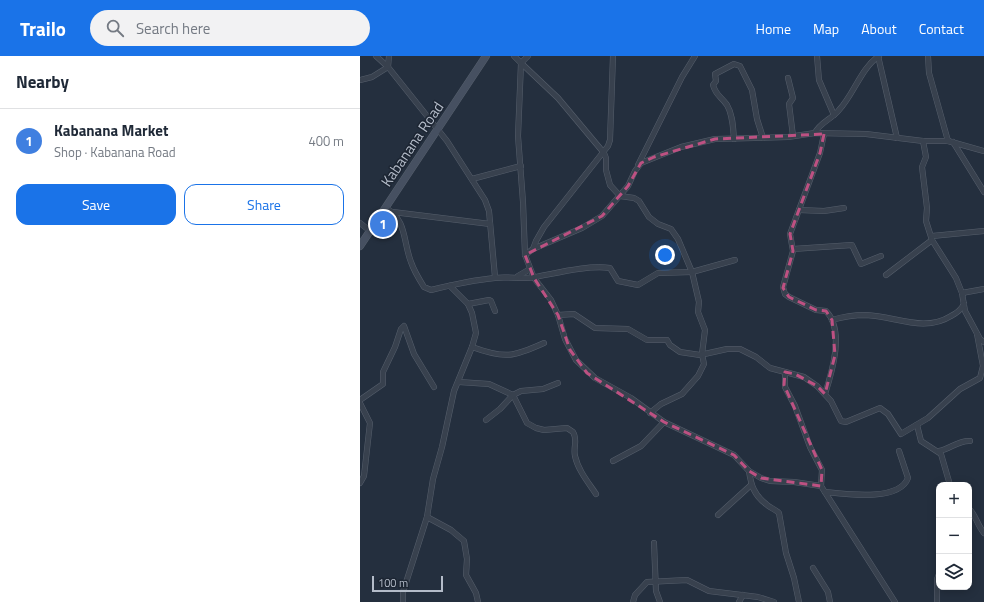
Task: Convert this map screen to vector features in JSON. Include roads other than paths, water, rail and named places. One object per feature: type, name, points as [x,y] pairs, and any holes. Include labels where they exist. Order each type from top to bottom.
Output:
[{"type":"street","points":[[376,56],[388,67],[456,153],[485,200],[490,224],[495,278]]},
{"type":"street","points":[[388,67],[389,56]]},
{"type":"street","name":"Kabanana Road","points":[[360,246],[486,56]]},
{"type":"street","points":[[514,56],[558,98],[604,153],[609,183],[620,196],[634,198],[638,201],[648,217],[658,224],[671,229],[678,239],[692,272],[699,302],[698,312],[705,330],[702,354],[704,364],[698,376],[689,388],[682,394],[661,404],[650,413]]},
{"type":"street","points":[[528,56],[521,63],[518,136],[521,166],[525,255],[534,278],[551,300],[558,315],[570,350],[587,373],[631,398],[664,422],[734,455],[749,471],[770,481],[794,482],[821,486]]},
{"type":"street","points":[[533,249],[544,227],[594,163],[604,153],[610,140],[613,56]]},
{"type":"street","points":[[525,255],[533,249],[595,220],[611,207],[628,186],[682,77],[695,56]]},
{"type":"street","points":[[817,56],[819,80],[834,115]]},
{"type":"street","points":[[815,133],[819,126],[834,115],[852,92],[869,64],[879,56],[896,138]]},
{"type":"street","points":[[928,56],[929,73],[951,141],[984,192]]},
{"type":"street","points":[[734,139],[728,107],[716,95],[713,85],[716,81],[715,74],[734,64],[740,66],[752,90],[757,119],[763,138]]},
{"type":"street","points":[[360,80],[372,76],[388,67]]},
{"type":"street","points":[[788,78],[793,98],[788,104],[793,136]]},
{"type":"street","points":[[635,171],[641,163],[648,160],[682,147],[715,138],[763,138],[815,133],[866,134],[923,141],[951,141],[984,151]]},
{"type":"street","points":[[824,134],[820,153],[790,234],[793,249],[783,287],[785,294],[800,304],[816,310],[826,311],[832,320],[835,355],[825,394]]},
{"type":"street","points":[[923,141],[926,157],[922,167],[926,221],[932,238],[956,278],[962,293],[965,311],[984,342]]},
{"type":"street","points":[[472,179],[521,166]]},
{"type":"street","points":[[386,208],[393,212],[490,224]]},
{"type":"street","points":[[799,210],[824,211],[844,208]]},
{"type":"street","points":[[393,212],[405,231],[411,262],[424,287],[431,290],[495,278],[518,276],[534,278],[545,274],[555,275],[585,268],[600,267],[610,268],[618,281],[638,286],[658,273],[692,272],[735,260]]},
{"type":"street","points":[[360,223],[370,231]]},
{"type":"street","points":[[886,275],[932,238],[984,231]]},
{"type":"street","points":[[793,249],[852,245],[861,264],[881,256]]},
{"type":"street","points":[[518,276],[530,269]]},
{"type":"street","points":[[403,602],[403,592],[427,517],[432,479],[442,447],[449,412],[476,333],[475,324],[468,304],[450,286]]},
{"type":"street","points":[[962,293],[984,289]]},
{"type":"street","points":[[468,304],[489,300],[491,301],[494,311]]},
{"type":"street","points":[[832,320],[865,315],[910,323],[932,324],[945,320],[962,309],[964,304]]},
{"type":"street","points":[[558,315],[574,314],[595,328],[628,329],[647,340],[667,340],[670,345],[680,352],[702,354],[727,349],[740,349],[770,368],[804,377],[817,386],[831,401],[838,419],[842,422],[880,408],[888,414],[901,434],[928,418],[960,389],[980,378],[983,372]]},
{"type":"street","points":[[360,400],[383,384],[385,380],[383,372],[395,347],[401,329],[404,326],[414,354],[434,387]]},
{"type":"street","points":[[978,334],[984,382]]},
{"type":"street","points":[[472,347],[498,355],[511,355],[544,343]]},
{"type":"street","points":[[785,372],[785,387],[795,406],[810,447],[822,470],[821,486],[895,602]]},
{"type":"street","points":[[459,382],[488,384],[513,395],[527,423],[532,426],[544,430],[567,428],[573,432],[576,441],[574,455],[584,477],[596,494]]},
{"type":"street","points":[[486,420],[500,409],[513,395],[521,391],[543,389],[558,384]]},
{"type":"street","points":[[360,404],[370,423],[364,476],[360,483]]},
{"type":"street","points":[[613,461],[641,446],[664,422]]},
{"type":"street","points":[[917,425],[921,441],[939,451],[944,457],[949,482]]},
{"type":"street","points":[[939,451],[950,448],[961,441],[970,441]]},
{"type":"street","points":[[825,492],[861,495],[881,494],[895,490],[905,483],[908,478],[899,451]]},
{"type":"street","points":[[749,471],[751,485],[762,501],[779,513],[786,553],[794,578],[798,602]]},
{"type":"street","points":[[718,515],[751,485]]},
{"type":"street","points":[[972,513],[984,533]]},
{"type":"street","points":[[427,517],[451,530],[464,541],[467,559],[466,575],[476,593],[478,602]]},
{"type":"street","points":[[980,528],[984,522]]},
{"type":"street","points":[[654,543],[656,591],[660,602]]},
{"type":"street","points":[[813,568],[828,592],[830,602]]},
{"type":"street","points":[[633,602],[635,595],[648,582],[687,580],[709,590],[758,597],[774,602]]},
{"type":"street","points":[[937,590],[937,602]]},
{"type":"street","points":[[739,602],[743,595]]},
{"type":"place","name":"Kabanana Market","points":[[383,224]]}]
